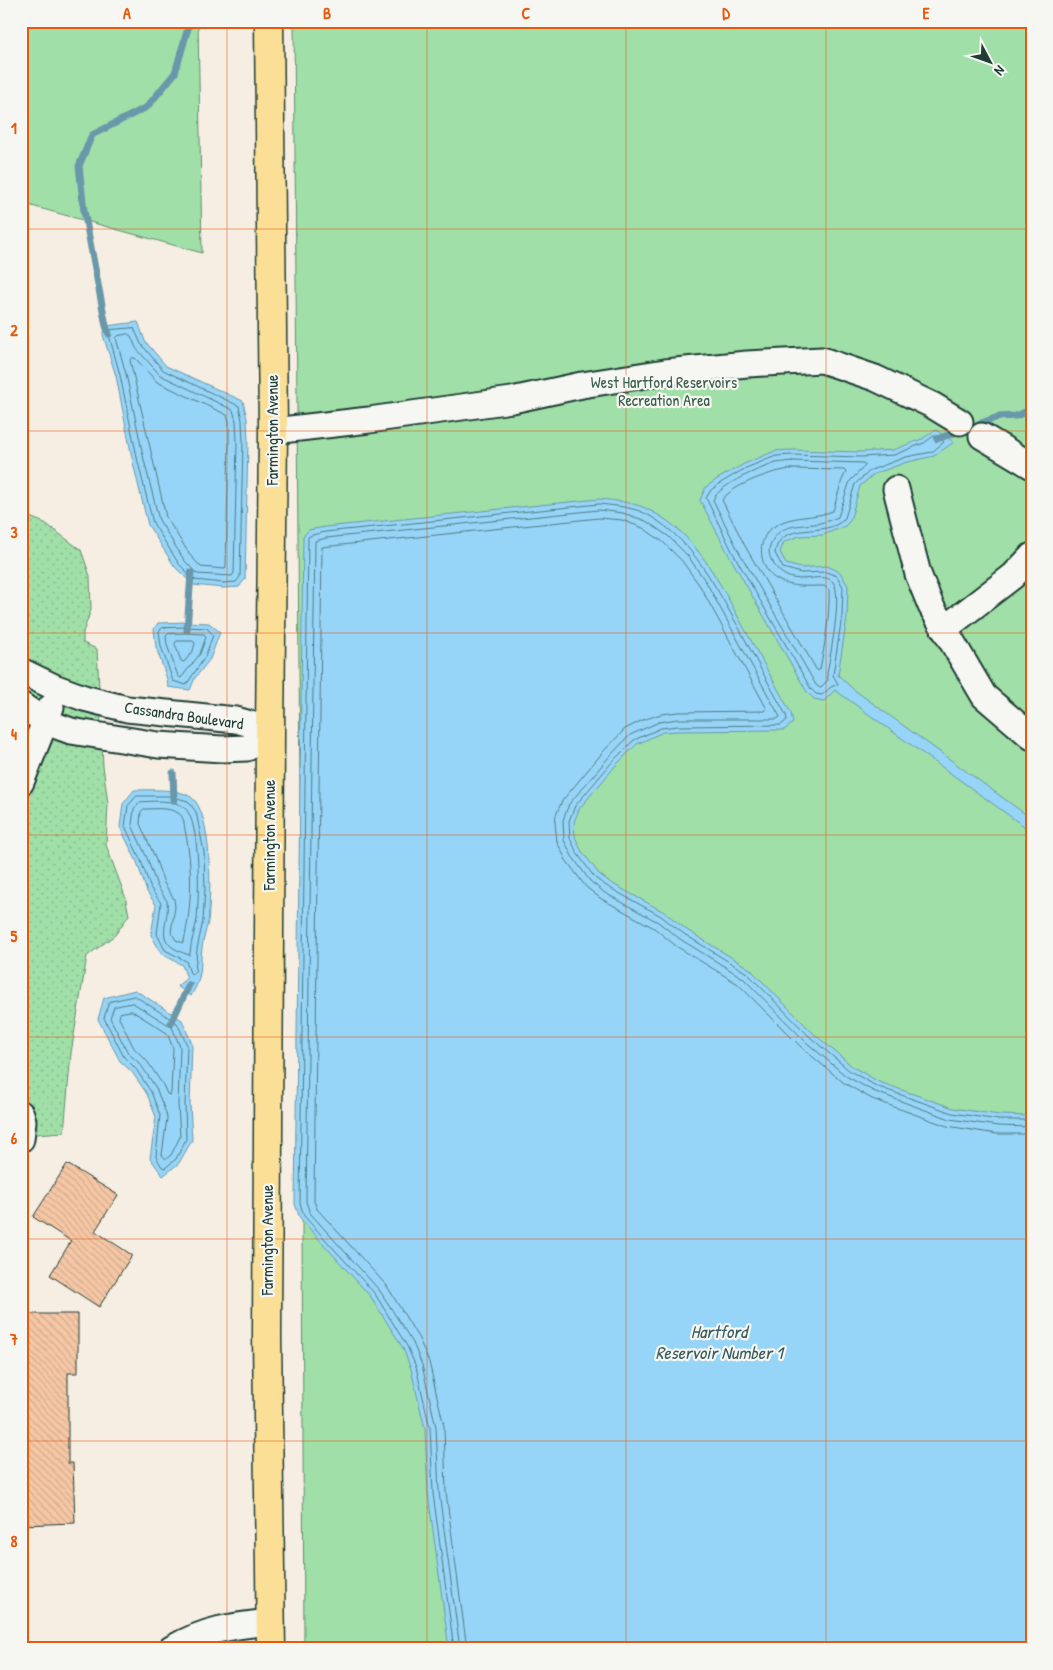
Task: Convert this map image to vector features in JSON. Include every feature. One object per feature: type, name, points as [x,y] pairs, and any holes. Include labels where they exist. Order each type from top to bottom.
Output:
[{"type":"main road","name":"Farmington Avenue","points":[[269,21],[273,431],[267,1335],[270,1649]]},
{"type":"street","points":[[273,431],[512,400],[582,385],[664,372],[747,364],[822,360],[875,378],[932,405],[960,422]]},
{"type":"street","points":[[982,436],[1032,466]]},
{"type":"street","points":[[896,489],[918,574],[931,606],[984,696],[1032,737]]},
{"type":"street","points":[[944,629],[1013,576],[1032,556]]},
{"type":"street","name":"Cassandra Boulevard","points":[[21,671],[58,689],[84,698],[127,709],[236,720],[254,725],[270,735],[247,748],[222,749],[158,745],[71,732],[46,722],[21,705]]},
{"type":"street","points":[[21,782],[58,689]]},
{"type":"street","points":[[21,1114],[23,1121],[21,1139]]},
{"type":"street","points":[[171,1649],[199,1635],[215,1630],[237,1625],[270,1622]]},
{"type":"green space","points":[[21,21],[198,21],[202,253],[21,203]]},
{"type":"green space","name":"West Hartford Reservoirs Recreation Area","points":[[294,21],[1032,21],[1032,1649],[304,1649]]},
{"type":"green space","points":[[21,507],[27,516],[45,523],[81,550],[90,576],[91,610],[83,632],[83,643],[97,649],[103,766],[108,804],[106,845],[125,896],[129,915],[115,935],[87,956],[71,1053],[64,1132],[22,1135],[21,1139]]},
{"type":"water","points":[[138,322],[145,341],[166,366],[243,401],[247,419],[248,442],[245,579],[239,587],[223,588],[193,585],[175,567],[148,525],[133,463],[116,376],[103,335],[106,326]]},
{"type":"water","points":[[936,430],[954,442],[934,456],[907,462],[874,474],[860,486],[850,521],[845,526],[823,535],[799,536],[784,542],[780,552],[786,564],[801,568],[827,566],[840,572],[848,586],[847,617],[838,675],[853,689],[1032,819],[1032,832],[835,690],[824,701],[814,699],[807,692],[700,500],[706,487],[719,478],[744,464],[775,451],[861,452],[893,450],[922,439]]},
{"type":"water","name":"Hartford Reservoir Number 1","points":[[599,499],[619,501],[645,508],[667,521],[694,546],[716,577],[791,713],[793,723],[784,730],[663,732],[637,744],[617,764],[579,809],[574,822],[575,837],[581,850],[599,874],[611,883],[664,912],[687,930],[750,969],[813,1033],[853,1067],[879,1082],[953,1108],[999,1115],[1032,1116],[1032,1649],[449,1649],[428,1493],[425,1429],[411,1369],[403,1348],[371,1297],[300,1218],[295,1204],[303,536],[309,530],[325,527]]},
{"type":"water","points":[[158,623],[209,623],[220,632],[210,659],[195,678],[190,690],[168,687],[156,647],[154,629]]},
{"type":"water","points":[[134,790],[164,790],[185,794],[191,797],[198,806],[203,819],[209,856],[209,910],[201,952],[200,974],[191,996],[177,986],[187,978],[182,965],[162,954],[151,935],[156,905],[147,892],[137,862],[120,827],[123,804]]},
{"type":"water","points":[[135,990],[182,1020],[192,1044],[190,1104],[192,1140],[179,1163],[163,1176],[150,1158],[156,1117],[147,1094],[132,1072],[120,1061],[98,1019],[104,998]]},
{"type":"building","points":[[67,1164],[118,1195],[95,1231],[132,1255],[99,1307],[50,1275],[71,1241],[33,1217]]},
{"type":"building","points":[[21,1314],[78,1314],[78,1373],[68,1373],[68,1463],[73,1463],[75,1523],[21,1525],[22,1377],[26,1377],[26,1339],[21,1339]]},
{"type":"waterway","points":[[109,334],[84,211],[79,166],[92,135],[147,107],[175,73],[190,21]]},
{"type":"waterway","points":[[937,439],[998,417],[1016,416],[1032,409]]},
{"type":"waterway","points":[[187,630],[191,573]]},
{"type":"waterway","points":[[173,773],[174,800]]},
{"type":"waterway","points":[[171,1023],[189,985]]}]
